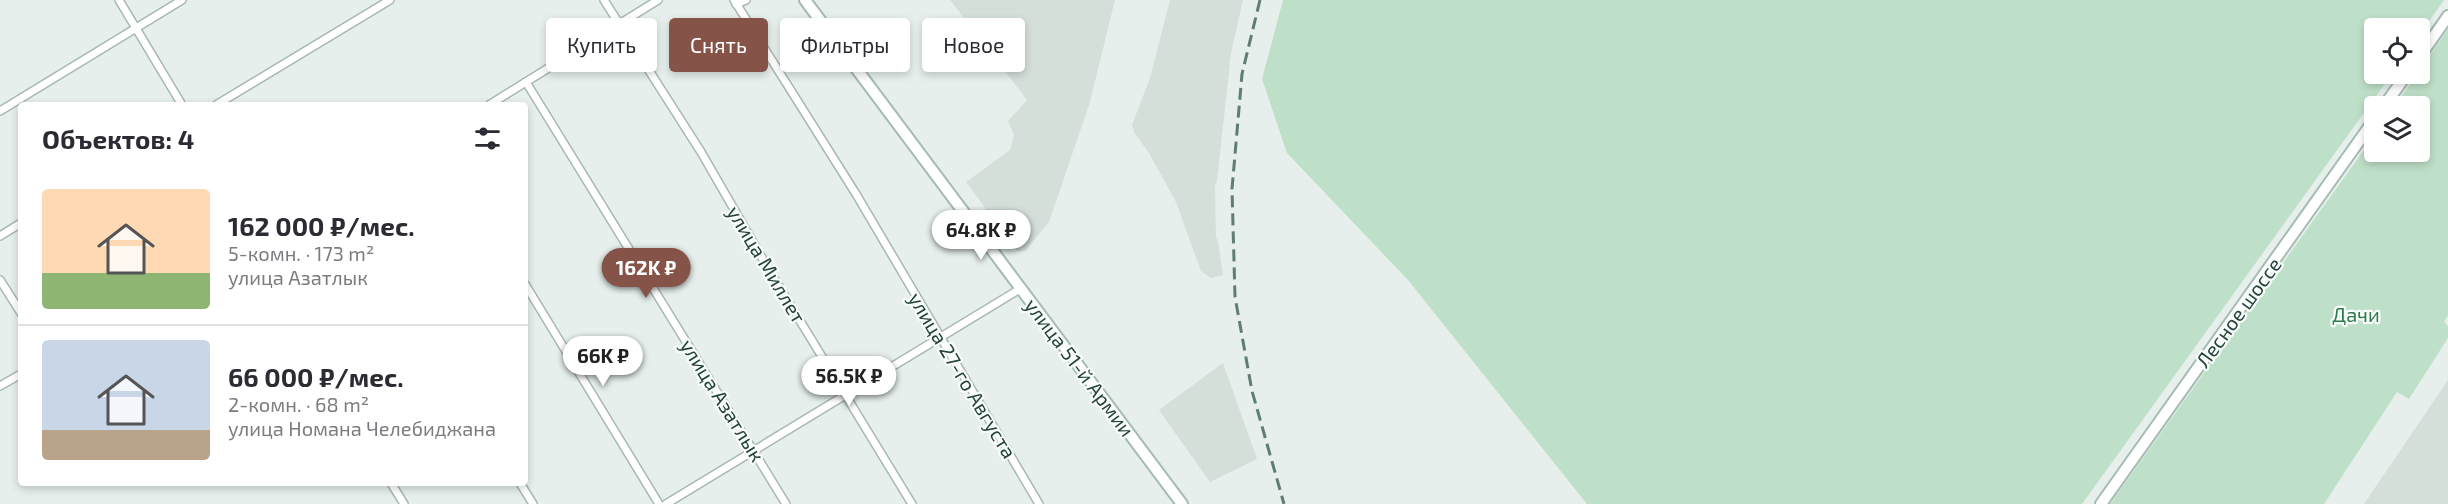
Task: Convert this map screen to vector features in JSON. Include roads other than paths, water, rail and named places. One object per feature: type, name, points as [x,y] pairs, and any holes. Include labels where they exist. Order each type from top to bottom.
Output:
[{"type":"main road","name":"улица 51-й Армии","points":[[805,0],[1182,504]]},
{"type":"main road","points":[[2430,42],[2448,16]]},
{"type":"main road","name":"Лесное шоссе","points":[[2101,504],[2364,134]]},
{"type":"street","points":[[119,0],[180,102]]},
{"type":"street","points":[[0,111],[182,0]]},
{"type":"street","points":[[221,102],[390,0]]},
{"type":"street","name":"улица Миллет","points":[[604,0],[615,18]]},
{"type":"street","points":[[632,18],[658,0]]},
{"type":"street","points":[[735,2],[746,0]]},
{"type":"street","name":"улица 27-го Августа","points":[[735,2],[941,337],[1039,504]]},
{"type":"street","points":[[494,102],[546,70]]},
{"type":"street","name":"улица Миллет","points":[[650,72],[701,152],[769,270],[847,394],[912,504]]},
{"type":"street","name":"улица Азатлык","points":[[526,82],[786,504]]},
{"type":"street","points":[[0,236],[18,225]]},
{"type":"street","points":[[0,280],[18,308]]},
{"type":"street","points":[[528,289],[659,504]]},
{"type":"street","points":[[666,504],[1020,289]]},
{"type":"street","points":[[0,386],[18,376]]},
{"type":"street","points":[[393,486],[404,504]]},
{"type":"street","points":[[522,486],[533,504]]},
{"type":"railway","points":[[1260,0],[1242,74],[1232,189],[1235,297],[1252,391],[1284,504]]},
{"type":"park label","name":"Дачи","points":[[2356,314]]}]
